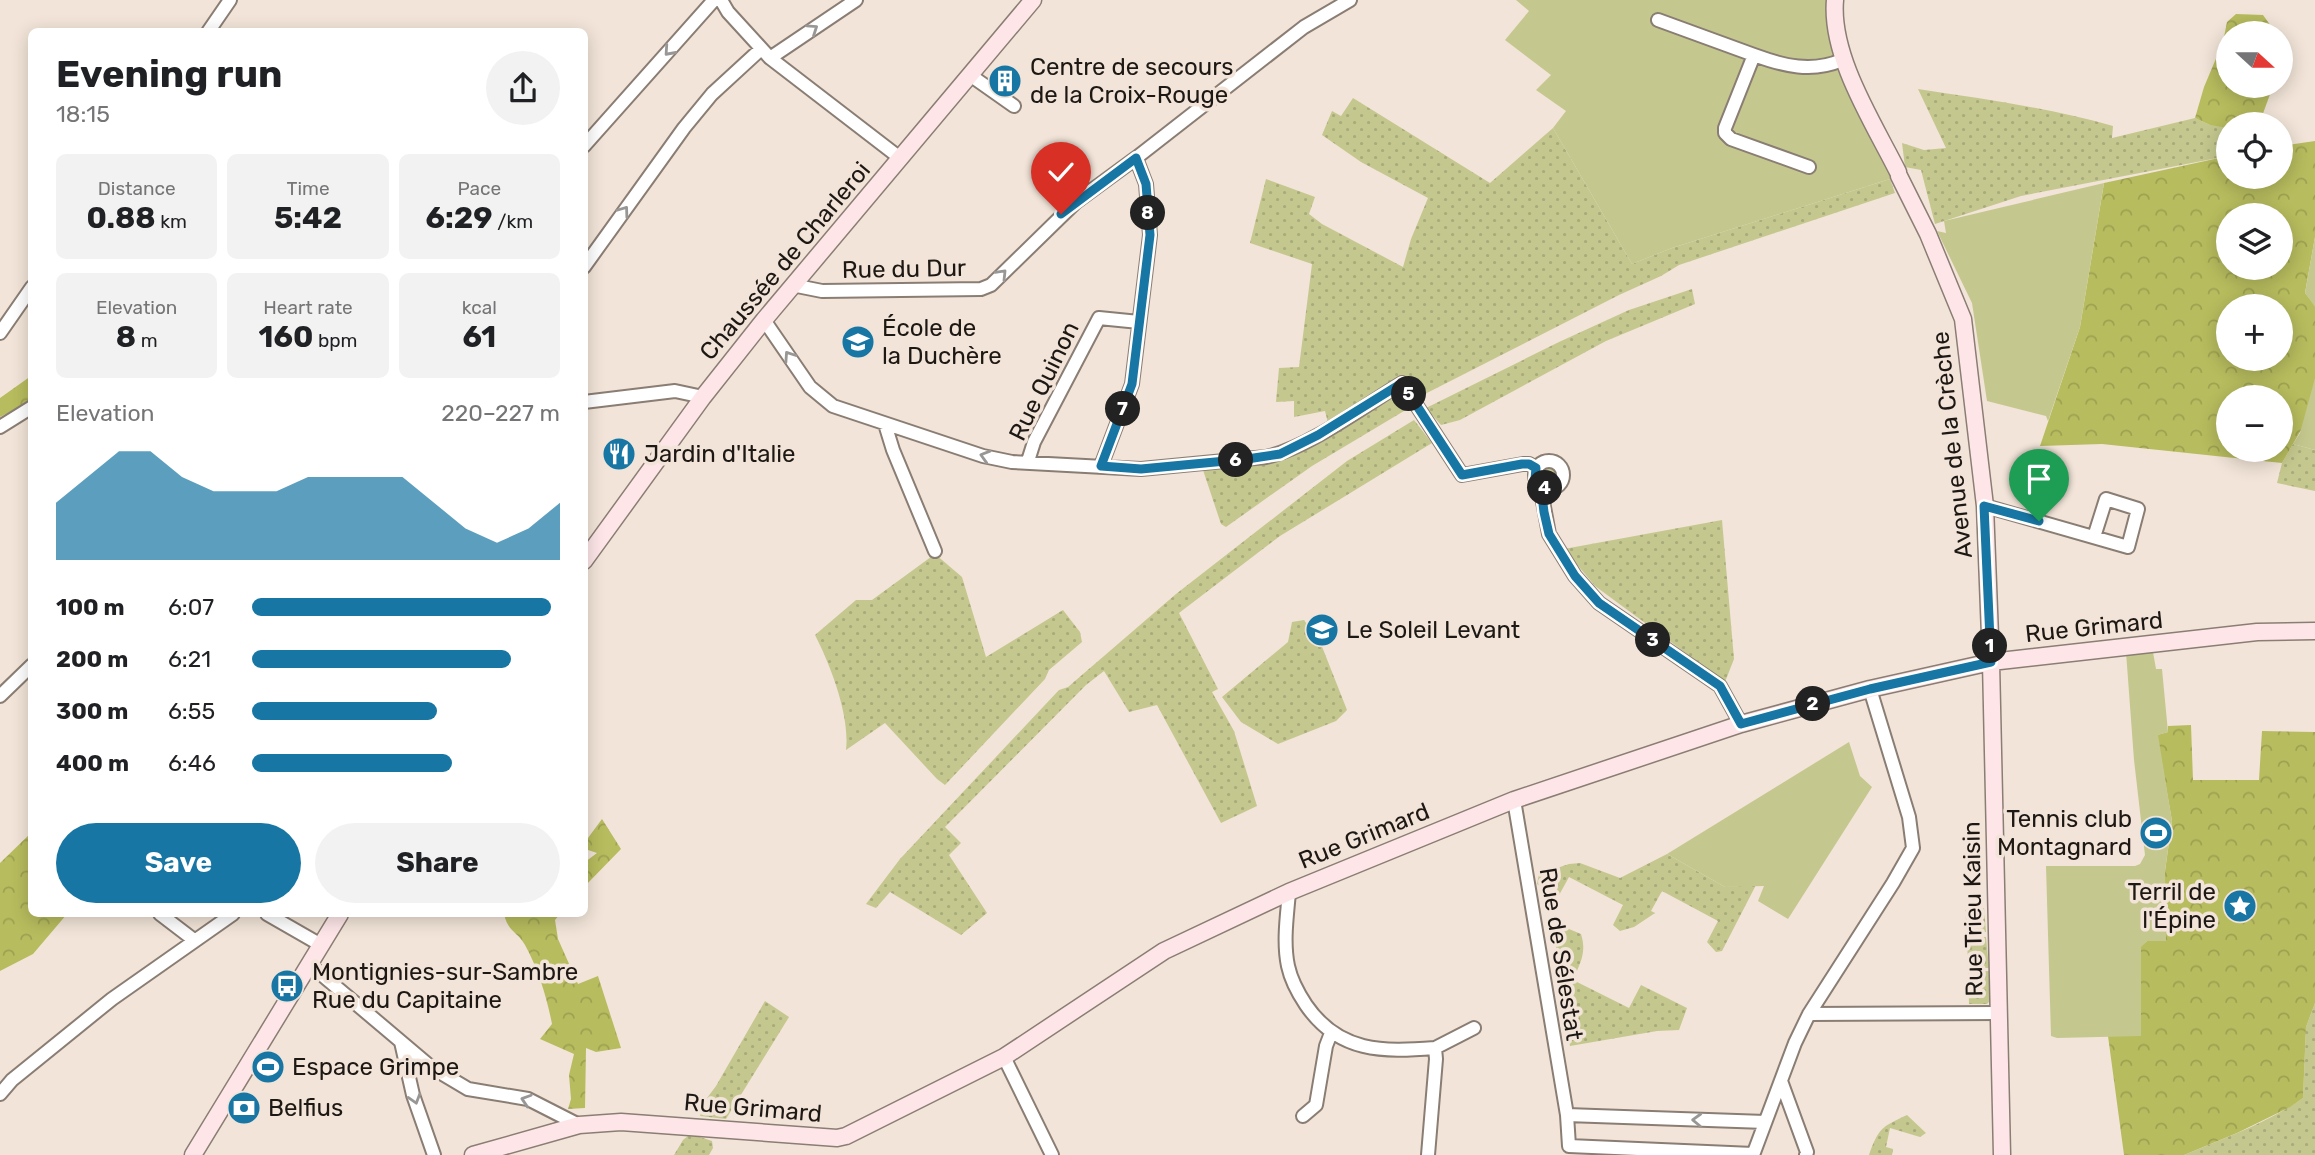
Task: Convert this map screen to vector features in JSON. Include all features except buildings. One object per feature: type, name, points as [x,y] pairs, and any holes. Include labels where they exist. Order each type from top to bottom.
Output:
[{"type":"street","points":[[211,28],[230,0]]},
{"type":"street","points":[[588,142],[714,0]]},
{"type":"street","points":[[721,0],[728,12],[765,54],[900,158]]},
{"type":"street","points":[[588,261],[684,128],[712,94],[765,54],[856,0]]},
{"type":"street","name":"Chaussée de Charleroi","points":[[588,555],[703,397],[792,285],[1033,0]]},
{"type":"street","name":"Rue du Dur","points":[[792,285],[822,291],[981,289],[991,285],[1076,202],[1304,27],[1350,0]]},
{"type":"street","name":"Avenue de la Crèche","points":[[1835,0],[1833,14],[1842,60],[1928,234],[1963,319],[1984,506],[1991,662]]},
{"type":"street","points":[[1658,20],[1791,67],[1819,66],[1842,60]]},
{"type":"street","points":[[1754,55],[1725,133],[1737,142],[1809,167]]},
{"type":"street","points":[[970,75],[1014,106]]},
{"type":"street","points":[[1101,466],[1132,384],[1150,235],[1146,184],[1136,158]]},
{"type":"street","points":[[0,333],[28,293]]},
{"type":"street","name":"Rue Quinon","points":[[1028,461],[1034,442],[1099,318],[1139,322]]},
{"type":"street","points":[[764,320],[810,387],[833,406],[983,456],[1012,462],[1141,469],[1280,454],[1318,435],[1402,383],[1462,475],[1522,464],[1536,468]]},
{"type":"street","points":[[588,402],[675,391],[703,397]]},
{"type":"street","points":[[0,427],[28,410]]},
{"type":"street","points":[[886,424],[892,450],[935,551]]},
{"type":"street","points":[[1550,460],[1559,464],[1563,477],[1561,482],[1554,488],[1545,488],[1535,479],[1536,468],[1541,462],[1550,460]]},
{"type":"street","points":[[1545,488],[1542,496],[1549,534],[1575,576],[1599,603],[1720,686],[1741,724]]},
{"type":"street","points":[[1984,506],[2094,537]]},
{"type":"street","name":"Rue Grimard","points":[[473,1155],[579,1125],[621,1122],[837,1138],[846,1136],[1004,1057],[1164,951],[1289,891],[1514,800],[1741,724],[1870,689],[1991,662],[2258,632],[2315,631]]},
{"type":"street","name":"Rue Trieu Kaisin","points":[[1991,662],[2002,1155]]},
{"type":"street","points":[[0,696],[28,669]]},
{"type":"street","points":[[1753,1154],[1809,1014],[1913,848],[1909,817],[1870,689]]},
{"type":"street","name":"Rue de Sélestat","points":[[1514,800],[1567,1115],[1569,1146],[1753,1154]]},
{"type":"street","points":[[1289,891],[1286,929],[1289,968],[1294,984],[1313,1015],[1331,1033],[1356,1044],[1385,1050],[1435,1048],[1474,1028]]},
{"type":"street","points":[[164,917],[194,940]]},
{"type":"street","points":[[0,1094],[12,1080],[112,999],[228,917]]},
{"type":"street","points":[[272,917],[321,945]]},
{"type":"street","points":[[193,1155],[338,917]]},
{"type":"street","points":[[309,964],[431,1066],[468,1089],[528,1099],[579,1125]]},
{"type":"street","points":[[1809,1014],[1998,1013]]},
{"type":"street","points":[[1303,1116],[1316,1105],[1326,1046],[1331,1033]]},
{"type":"street","points":[[401,1041],[413,1096],[434,1155]]},
{"type":"street","points":[[1428,1155],[1435,1048]]},
{"type":"street","points":[[1004,1057],[1052,1155]]},
{"type":"street","points":[[1781,1081],[1806,1155]]},
{"type":"street","points":[[1567,1115],[1765,1122]]},
{"type":"green space","points":[[1516,0],[1835,0],[1835,43],[1893,178],[1672,248],[1632,264],[1553,128],[1566,111],[1536,90],[1551,75],[1505,40],[1529,11]]},
{"type":"green space","points":[[2236,14],[2263,15],[2267,21],[2228,21]]},
{"type":"green space","points":[[2216,59],[2216,98],[2269,98],[2264,112],[2216,112],[2216,126],[2210,125],[2195,118]]},
{"type":"green space","points":[[1918,89],[2017,104],[2113,126],[2112,138],[2195,118],[2216,125],[2216,158],[2021,196],[1935,224],[1921,170],[1905,167],[1902,143],[1924,150],[1946,148]]},
{"type":"green space","points":[[1353,98],[1490,183],[1553,128],[1632,264],[1672,248],[1890,179],[1895,193],[1679,265],[1423,395],[1398,386],[1397,392],[1409,408],[1312,466],[1226,527],[1221,524],[1203,470],[1222,465],[1268,461],[1329,427],[1325,411],[1294,417],[1294,401],[1276,402],[1279,368],[1299,367],[1312,264],[1250,243],[1266,179],[1315,197],[1309,214],[1322,224],[1403,267],[1428,198],[1361,162],[1322,135],[1332,111],[1341,116]]},
{"type":"green space","points":[[2315,141],[2315,237],[2305,293],[2315,305],[2315,406],[2293,444],[2293,385],[2216,385],[2216,456],[2102,444],[2040,446],[2080,327],[2104,183],[2216,159],[2216,189],[2293,189],[2293,144]]},
{"type":"green space","points":[[2104,183],[2080,327],[2048,421],[2046,416],[1987,401],[1972,303],[1937,231],[1946,233],[1944,221]]},
{"type":"green space","points":[[2315,237],[2315,307],[2305,293]]},
{"type":"green space","points":[[1692,289],[1695,304],[1606,341],[1460,420],[1441,425],[1426,408],[1629,310]]},
{"type":"green space","points":[[28,378],[28,403],[0,417],[0,398]]},
{"type":"green space","points":[[2315,378],[2315,450],[2293,444],[2300,433]]},
{"type":"green space","points":[[1414,420],[1432,443],[1280,536],[1179,613],[1218,689],[1212,692],[1234,731],[1257,806],[1221,823],[1157,705],[1129,712],[1104,671],[1086,685],[945,827],[961,843],[949,855],[987,913],[961,935],[890,892],[876,908],[866,904],[900,859],[1059,690],[1068,687],[1176,594],[1347,461]]},
{"type":"green space","points":[[2293,444],[2315,450],[2315,491],[2277,483],[2282,463],[2293,462]]},
{"type":"green space","points":[[1549,460],[1559,464],[1563,474],[1559,484],[1549,488],[1539,484],[1535,474],[1539,464]]},
{"type":"green space","points":[[1722,520],[1734,659],[1725,682],[1595,586],[1564,549]]},
{"type":"green space","points":[[935,554],[962,577],[986,657],[1063,610],[1080,632],[1082,642],[1049,670],[1045,679],[945,785],[885,723],[846,750],[845,722],[838,691],[815,635],[856,600],[872,600]]},
{"type":"green space","points":[[1304,620],[1321,644],[1347,710],[1336,721],[1278,744],[1241,722],[1222,697],[1288,642],[1292,622]]},
{"type":"green space","name":"Tennis club Montagnard","points":[[2126,652],[2153,652],[2156,669],[2162,669],[2168,732],[2158,735],[2172,821],[2165,871],[2166,941],[2147,941],[2141,947],[2141,1036],[2057,1038],[2051,1036],[2046,866],[2135,866],[2140,864],[2145,855]]},
{"type":"green space","name":"Terril de l'Épine","points":[[2191,725],[2193,780],[2259,780],[2262,731],[2315,732],[2315,1003],[2306,1027],[2303,1098],[2237,1133],[2184,1155],[2124,1155],[2108,1036],[2141,1036],[2141,946],[2147,941],[2165,941],[2165,871],[2172,821],[2157,735],[2168,732],[2168,726]]},
{"type":"green space","points":[[1849,742],[1860,776],[1872,787],[1788,919],[1758,901],[1764,886],[1725,887],[1667,854]]},
{"type":"green space","points":[[602,819],[621,849],[588,883],[588,860],[597,853],[588,850],[588,838]]},
{"type":"green space","points":[[28,836],[28,917],[64,917],[33,954],[0,971],[0,863]]},
{"type":"green space","points":[[1667,854],[1725,887],[1756,885],[1722,951],[1716,952],[1707,942],[1718,921],[1662,891],[1651,911],[1655,913],[1634,927],[1620,931],[1613,925],[1623,905],[1569,877],[1558,897],[1537,884],[1539,874],[1580,863],[1620,878]]},
{"type":"green space","points":[[1984,908],[1986,932],[1967,932],[1965,910]]},
{"type":"green space","points":[[505,917],[558,917],[555,920],[558,939],[578,984],[598,976],[621,1048],[596,1052],[586,1048],[585,1108],[568,1109],[571,1099],[569,1075],[574,1054],[540,1039],[552,1024],[545,994],[530,954]]},
{"type":"green space","points":[[1557,924],[1581,934],[1583,941],[1583,952],[1573,980],[1629,1008],[1641,985],[1687,1008],[1679,1030],[1657,1031],[1570,1046],[1560,987],[1554,926]]},
{"type":"green space","points":[[1967,936],[1986,937],[1989,968],[1968,968]]},
{"type":"green space","points":[[1989,971],[1989,1002],[1969,1004],[1968,972]]},
{"type":"green space","points":[[765,1001],[789,1017],[726,1119],[700,1116],[707,1098]]},
{"type":"green space","points":[[2315,1003],[2315,1155],[2184,1155],[2260,1123],[2303,1098],[2306,1027]]},
{"type":"green space","points":[[1907,1115],[1926,1133],[1920,1137],[1890,1128],[1886,1147],[1893,1149],[1892,1155],[1869,1155],[1882,1129]]},
{"type":"green space","points":[[688,1136],[712,1141],[713,1148],[709,1155],[674,1155]]},
{"type":"place","name":"Centre de secours de la Croix-Rouge","points":[[1005,81]]},
{"type":"place","name":"École de la Duchère","points":[[858,342]]},
{"type":"place","name":"Jardin d'Italie","points":[[619,454]]},
{"type":"place","name":"Le Soleil Levant","points":[[1322,630]]},
{"type":"place","name":"Tennis club Montagnard","points":[[2156,833]]},
{"type":"place","name":"Terril de l'Épine","points":[[2240,906]]},
{"type":"place","name":"Montignies-sur-Sambre Rue du Capitaine","points":[[287,986]]},
{"type":"place","name":"Espace Grimpe","points":[[268,1067]]},
{"type":"place","name":"Belfius","points":[[244,1108]]},
{"type":"route","points":[[1061,214],[1136,158],[1146,184],[1150,235],[1132,384],[1101,466],[1141,469],[1280,454],[1318,435],[1402,383],[1462,475],[1522,464],[1536,468],[1535,479],[1545,488],[1542,496],[1549,534],[1575,576],[1599,603],[1720,686],[1741,724],[1870,689],[1991,662],[1984,506],[2039,521]]}]
